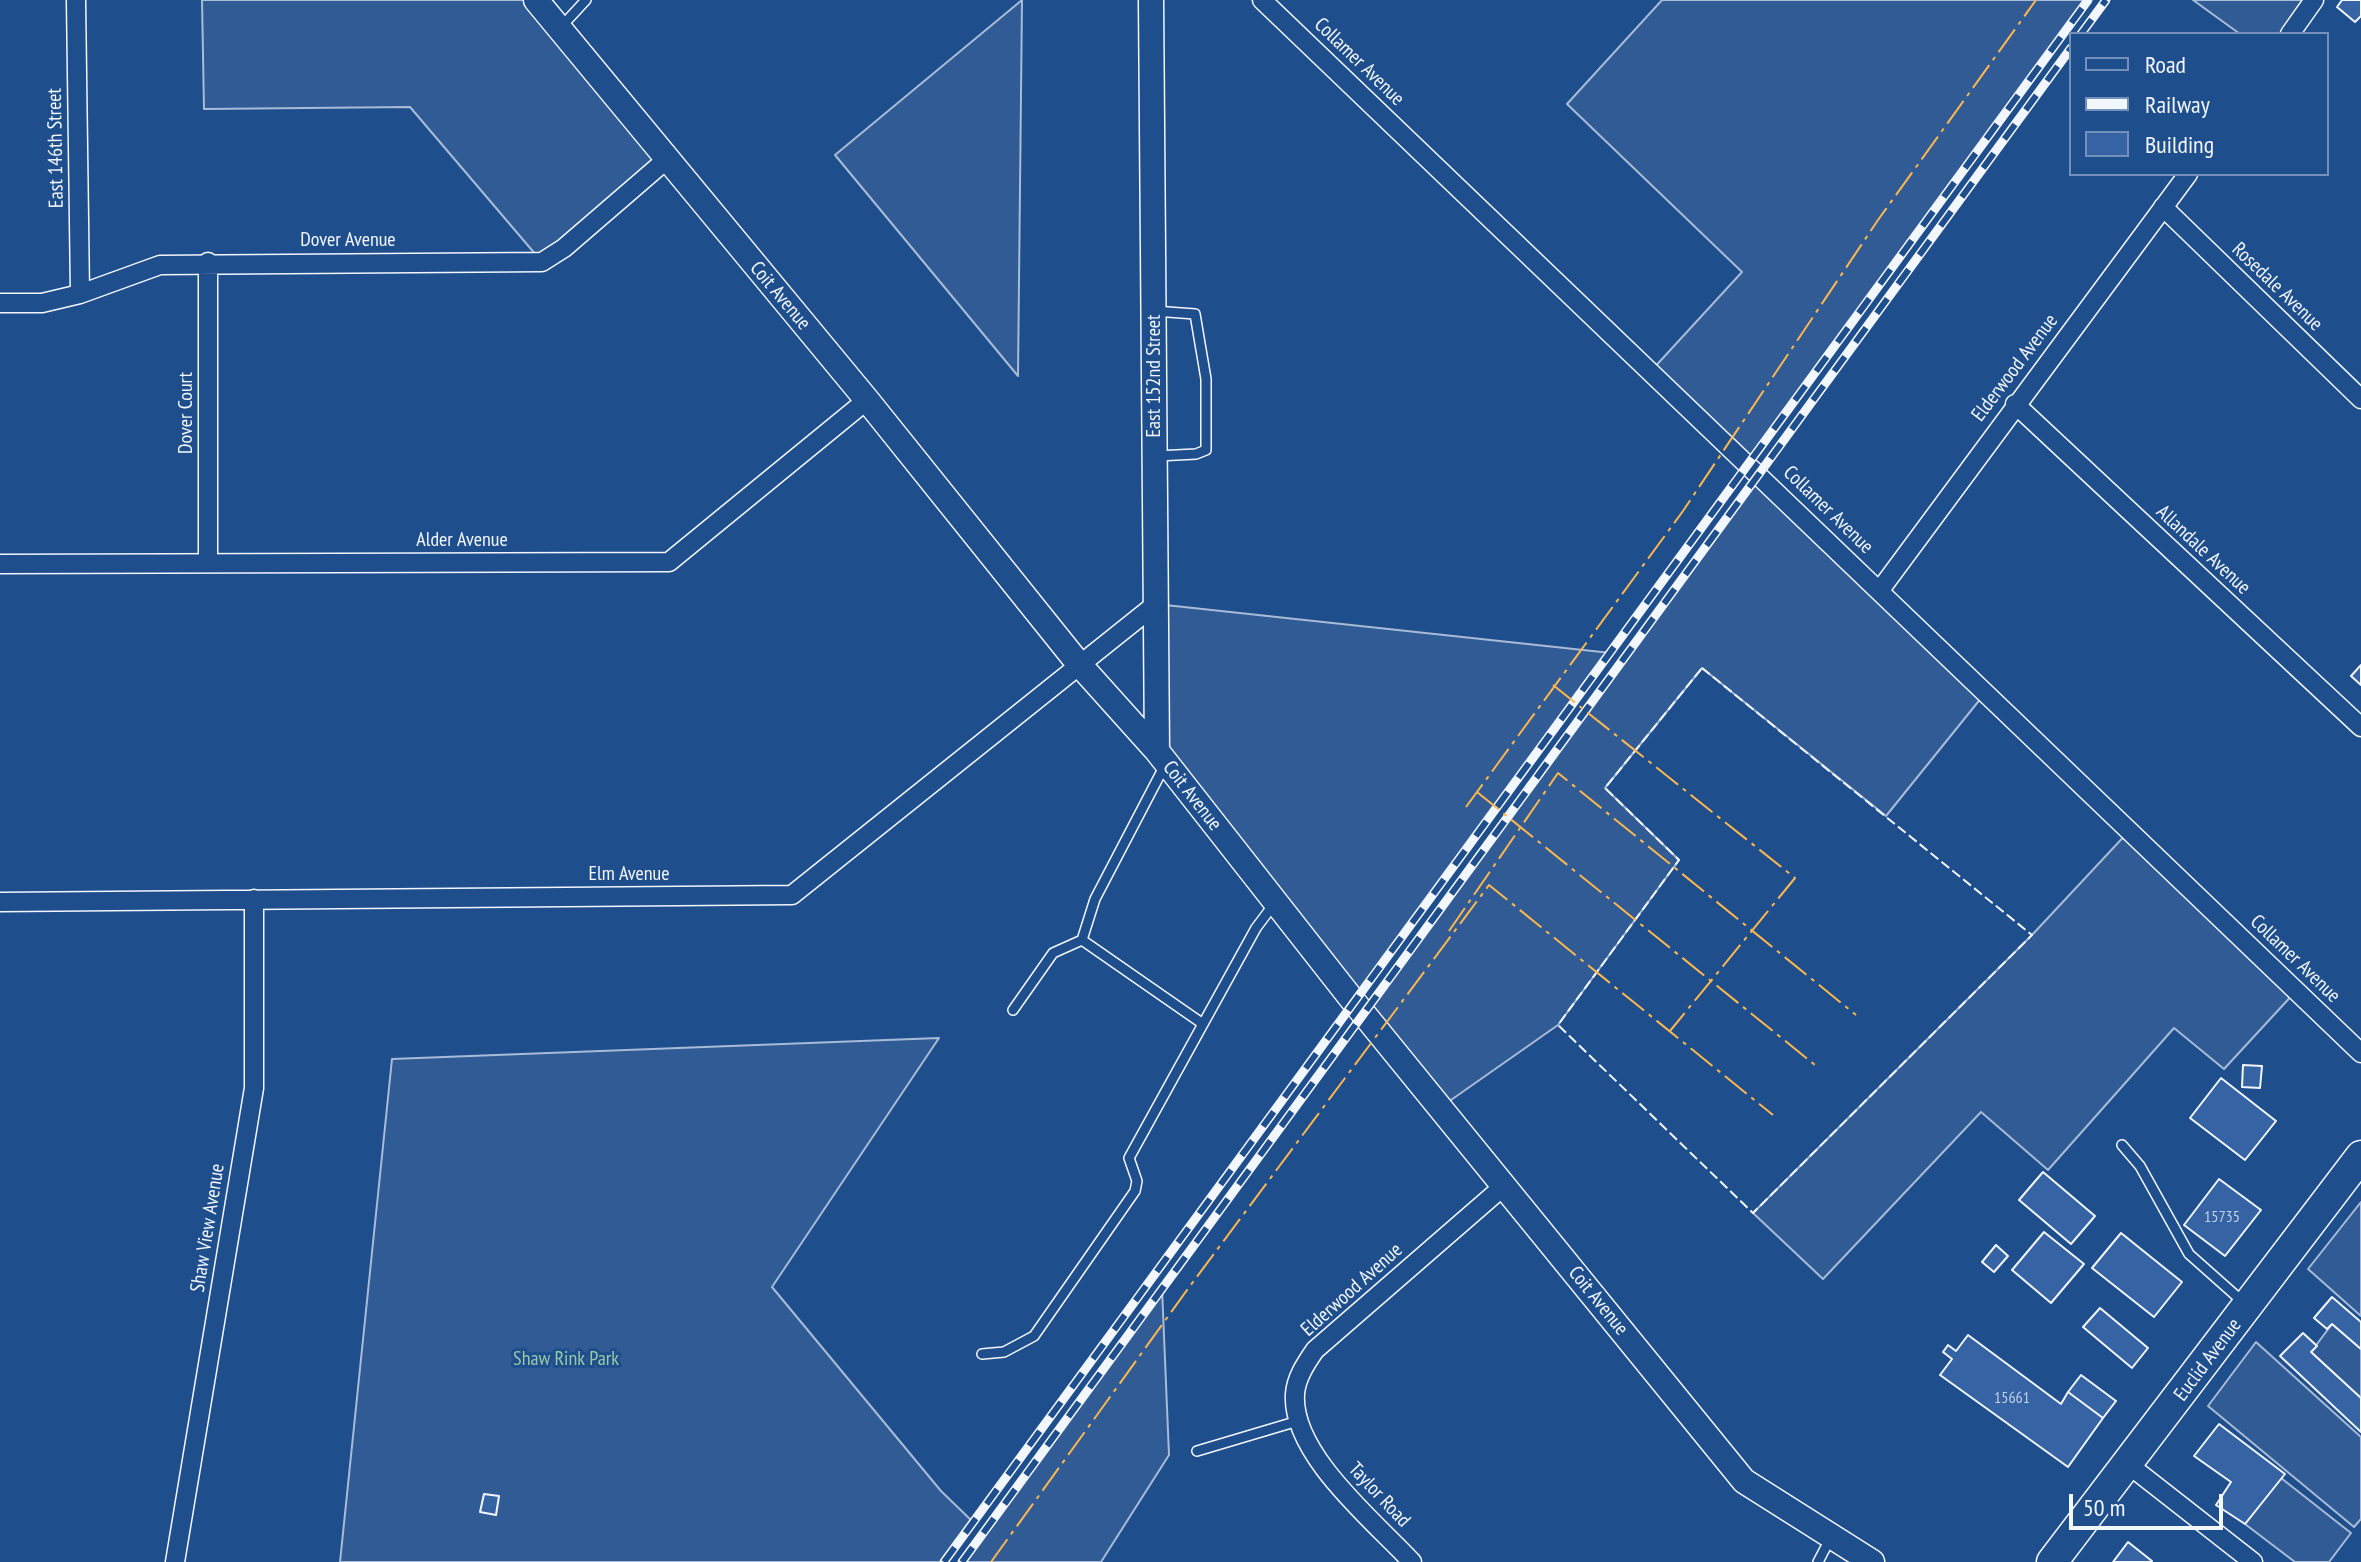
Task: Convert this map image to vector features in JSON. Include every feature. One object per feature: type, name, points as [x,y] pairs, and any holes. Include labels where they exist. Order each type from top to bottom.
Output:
[{"type":"main road","name":"Euclid Avenue","points":[[2052,1562],[2129,1465],[2361,1156]]},
{"type":"street","name":"East 146th Street","points":[[76,0],[80,294]]},
{"type":"street","name":"Coit Avenue","points":[[536,0],[867,400],[1078,663],[1162,757],[1744,1481],[1872,1562]]},
{"type":"street","name":"East 152nd Street","points":[[1151,0],[1156,604],[1162,757]]},
{"type":"street","name":"Collamer Avenue","points":[[1262,0],[2361,1053]]},
{"type":"street","points":[[2291,32],[2314,0]]},
{"type":"street","name":"Dover Avenue","points":[[0,303],[42,303],[80,294],[160,265],[208,262],[542,262],[564,248],[666,160]]},
{"type":"street","name":"Elderwood Avenue","points":[[1880,590],[2186,176]]},
{"type":"street","name":"Rosedale Avenue","points":[[2163,207],[2361,399]]},
{"type":"street","name":"Dover Court","points":[[208,262],[208,563]]},
{"type":"street","name":"Alder Avenue","points":[[0,564],[669,562],[867,400]]},
{"type":"street","name":"Allandale Avenue","points":[[2015,404],[2361,727]]},
{"type":"street","name":"Elm Avenue","points":[[0,902],[792,895],[1078,663],[1156,604]]},
{"type":"street","name":"Shaw View Avenue","points":[[175,1562],[254,1088],[254,899]]},
{"type":"street","name":"Elderwood Avenue","points":[[1315,1458],[1298,1421],[1295,1395],[1298,1379],[1315,1350],[1505,1185]]},
{"type":"street","name":"Taylor Road","points":[[1315,1458],[1412,1562]]},
{"type":"street","points":[[2129,1465],[2253,1562]]},
{"type":"lane","points":[[559,28],[586,0]]},
{"type":"lane","points":[[1154,311],[1195,314],[1206,379],[1206,450],[1196,454],[1155,456]]},
{"type":"lane","points":[[1013,1010],[1053,953],[1082,940],[1095,899],[1162,757]]},
{"type":"lane","points":[[982,1354],[1004,1352],[1034,1336],[1135,1191],[1137,1181],[1129,1158],[1256,928],[1276,902]]},
{"type":"lane","points":[[1082,940],[1203,1024]]},
{"type":"lane","points":[[2122,1145],[2140,1166],[2189,1254],[2248,1307]]},
{"type":"lane","points":[[1197,1451],[1298,1421]]},
{"type":"lane","points":[[1818,1562],[1832,1536]]},
{"type":"shaded area","points":[[202,0],[536,0],[666,160],[542,262],[410,107],[204,109]]},
{"type":"shaded area","points":[[1022,0],[1018,376],[835,155]]},
{"type":"shaded area","points":[[1662,0],[2088,0],[1767,440],[1746,463],[1651,371],[1742,272],[1567,104]]},
{"type":"shaded area","points":[[2193,0],[2314,0],[2291,32],[2237,32]]},
{"type":"shaded area","points":[[1759,475],[1986,692],[1886,816],[1702,668],[1605,788],[1679,860],[1558,1025],[1441,1107],[1366,1016],[1386,983]]},
{"type":"shaded area","points":[[1156,604],[1611,653],[1354,1002],[1157,751]]},
{"type":"shaded area","points":[[2130,830],[2296,991],[2224,1069],[2174,1028],[2048,1170],[1981,1112],[1823,1279],[1753,1213],[2032,935]]},
{"type":"shaded area","name":"Shaw Rink Park","points":[[939,1038],[772,1287],[941,1491],[973,1522],[944,1562],[340,1562],[392,1059]]},
{"type":"shaded area","points":[[2361,1202],[2361,1316],[2308,1269]]},
{"type":"shaded area","points":[[1162,1288],[1169,1455],[1101,1562],[962,1562]]},
{"type":"shaded area","points":[[2332,1324],[2361,1349],[2361,1398],[2311,1352]]},
{"type":"shaded area","points":[[2256,1342],[2361,1437],[2361,1519],[2354,1527],[2208,1406]]},
{"type":"shaded area","points":[[2281,1478],[2351,1533],[2329,1562],[2295,1562],[2245,1524]]},
{"type":"building","points":[[2342,0],[2361,0],[2361,16],[2355,22],[2337,7]]},
{"type":"building","points":[[2361,665],[2361,685],[2351,676]]},
{"type":"building","points":[[2243,1065],[2262,1066],[2260,1088],[2242,1087]]},
{"type":"building","points":[[2221,1078],[2276,1121],[2245,1160],[2190,1118]]},
{"type":"building","points":[[2043,1172],[2095,1216],[2071,1244],[2019,1200]]},
{"type":"building","points":[[2219,1179],[2261,1210],[2225,1256],[2184,1225]]},
{"type":"building","points":[[2044,1232],[2084,1264],[2051,1303],[2012,1270]]},
{"type":"building","points":[[2121,1233],[2182,1282],[2154,1317],[2092,1268]]},
{"type":"building","points":[[1996,1245],[2008,1256],[1994,1272],[1982,1262]]},
{"type":"building","points":[[2332,1297],[2361,1322],[2361,1349],[2332,1324],[2327,1329],[2314,1318]]},
{"type":"building","points":[[2100,1308],[2148,1348],[2132,1368],[2083,1327]]},
{"type":"building","points":[[2303,1333],[2317,1346],[2311,1352],[2361,1398],[2361,1432],[2280,1356]]},
{"type":"building","points":[[1968,1335],[2061,1404],[2068,1392],[2103,1418],[2068,1467],[1940,1375],[1952,1359],[1943,1352],[1948,1345],[1956,1351]]},
{"type":"building","points":[[2081,1375],[2116,1401],[2103,1418],[2068,1392]]},
{"type":"building","points":[[2219,1424],[2285,1474],[2245,1524],[2216,1505],[2231,1482],[2194,1456]]},
{"type":"building","points":[[484,1494],[499,1496],[496,1515],[480,1512]]},
{"type":"building","points":[[2128,1542],[2152,1561],[2113,1562]]},
{"type":"railway","points":[[944,1562],[2088,0]]},
{"type":"railway","points":[[2082,32],[2106,0]]},
{"type":"railway","points":[[962,1562],[2069,51]]},
{"type":"fence","points":[[1702,668],[2032,935],[1753,1213],[1558,1025],[1679,860],[1605,788],[1702,668]]},
{"type":"power","points":[[1466,807],[1683,511],[1878,220],[2036,0]]},
{"type":"power","points":[[1553,685],[1795,878],[1670,1031]]},
{"type":"power","points":[[1449,931],[1558,773],[1856,1015]]},
{"type":"power","points":[[1477,792],[1815,1065]]},
{"type":"power","points":[[991,1562],[1190,1286],[1489,885],[1773,1115]]}]
